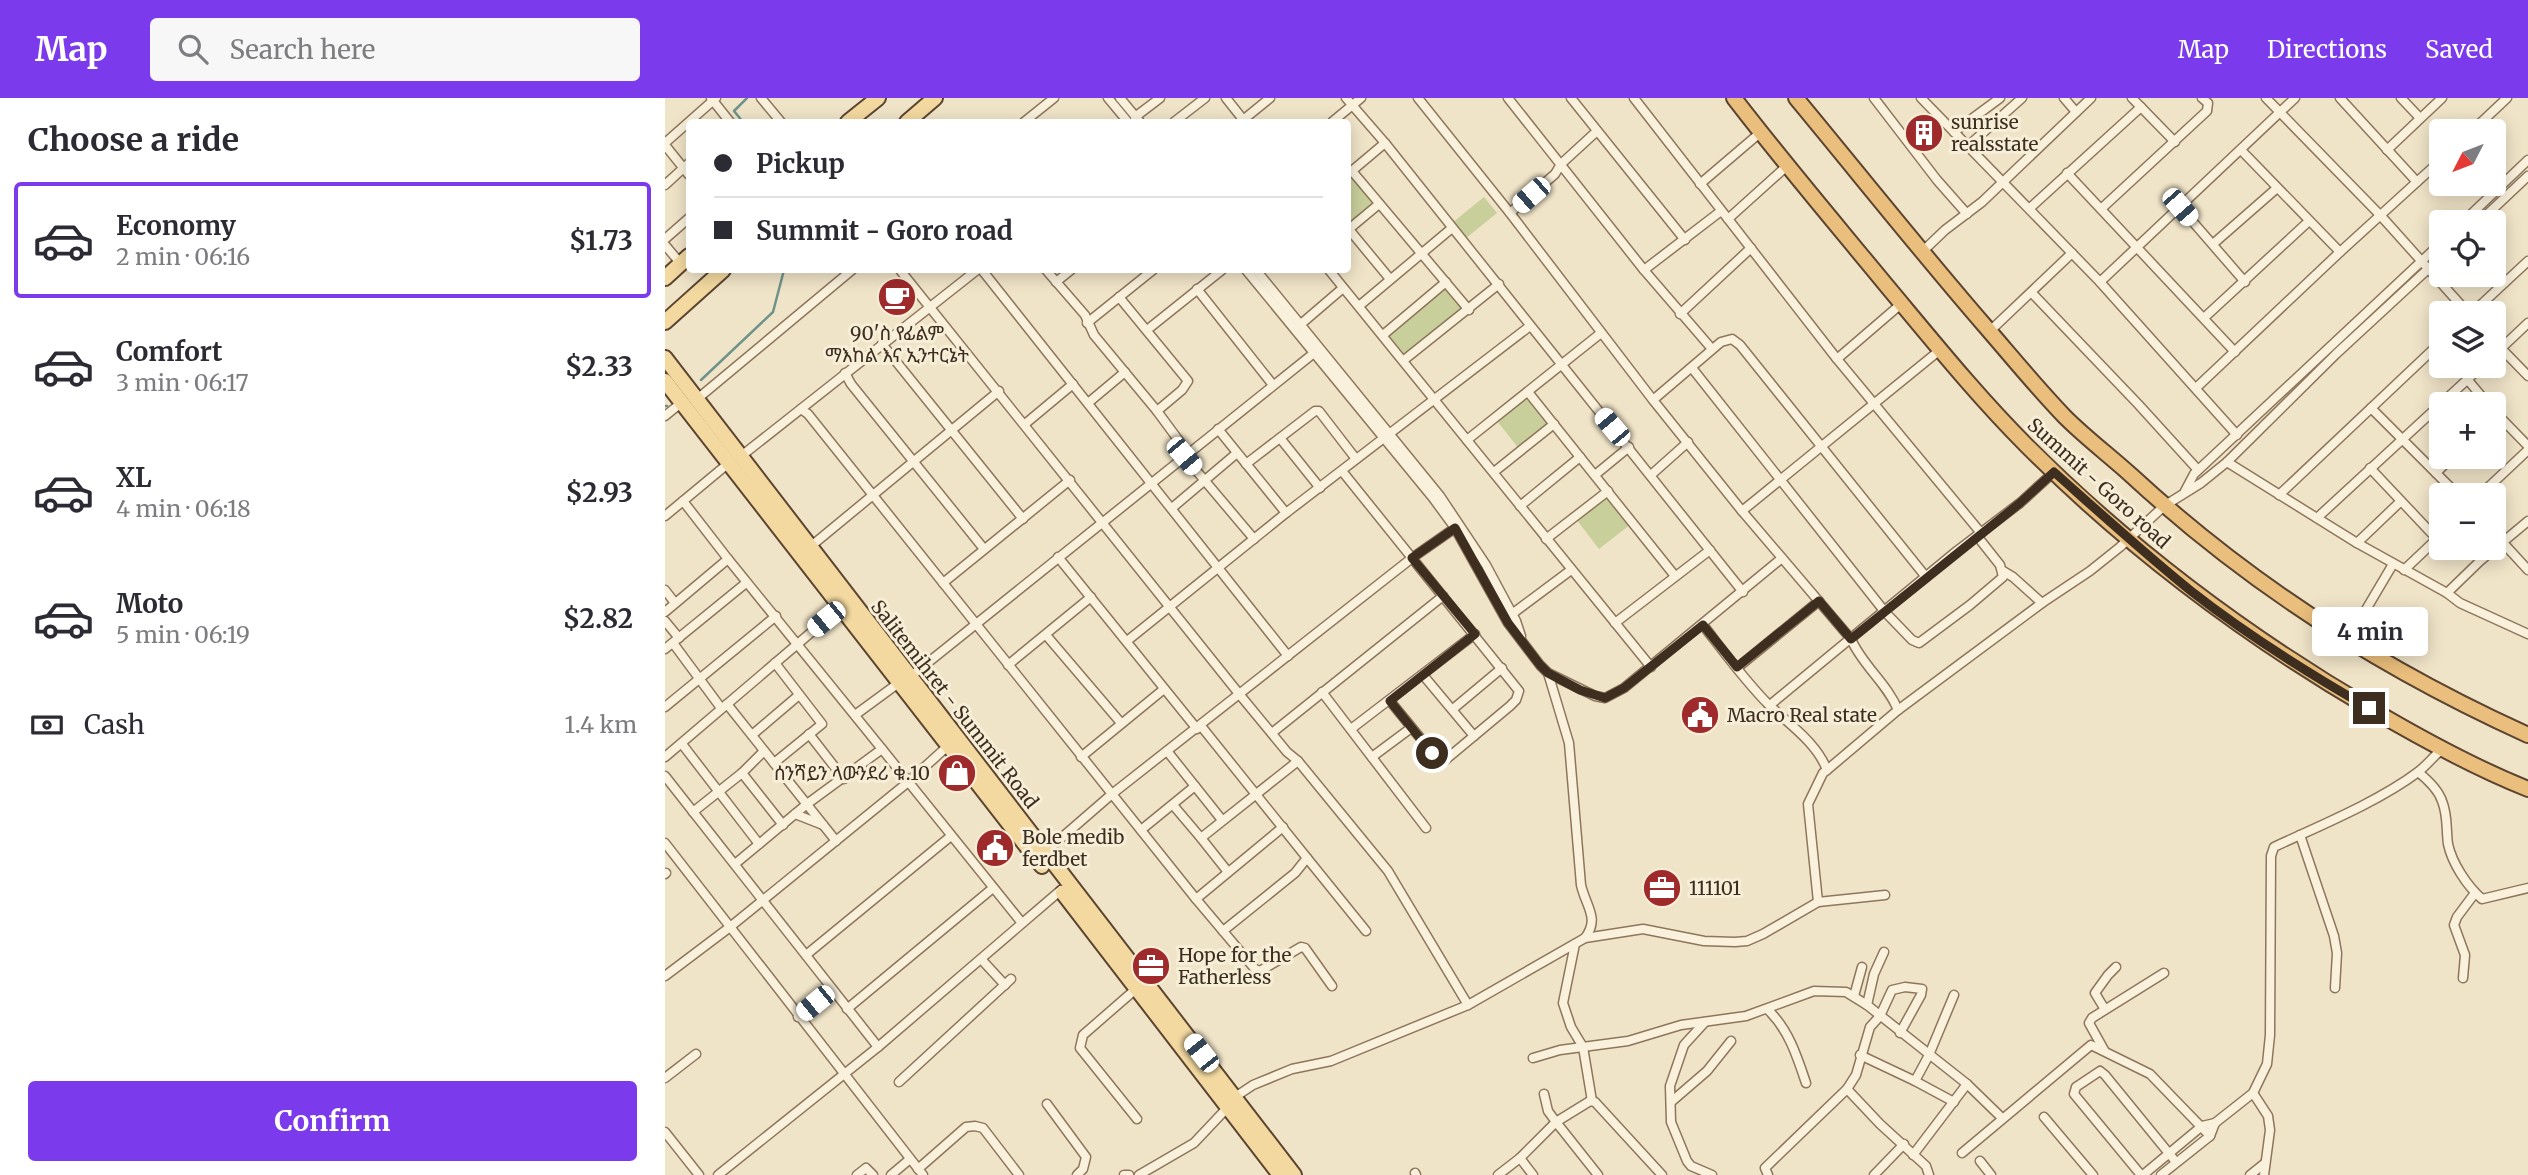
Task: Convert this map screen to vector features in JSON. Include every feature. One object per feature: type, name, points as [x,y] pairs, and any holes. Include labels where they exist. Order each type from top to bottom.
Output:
[{"type":"highway","name":"Summit - Goro road","points":[[1734,98],[1996,415],[2054,472],[2129,538],[2191,591],[2274,650],[2441,750],[2528,789]]},
{"type":"highway","points":[[1796,98],[1922,252],[2065,416],[2164,506],[2270,589],[2348,640],[2434,690],[2528,736]]},
{"type":"main road","points":[[852,119],[878,98]]},
{"type":"main road","points":[[910,119],[935,98]]},
{"type":"main road","points":[[665,278],[685,260]]},
{"type":"main road","points":[[665,322],[720,273]]},
{"type":"main road","name":"Salitemihret - Summit Road","points":[[665,358],[709,436],[731,457]]},
{"type":"main road","points":[[665,380],[688,401]]},
{"type":"main road","name":"Salitemihret - Summit Road","points":[[688,401],[731,457],[810,547],[905,679],[1044,853],[1288,1174]]},
{"type":"main road","points":[[731,457],[841,607],[905,679]]},
{"type":"main road","points":[[953,741],[1061,890],[1137,988],[1230,1100]]},
{"type":"street","points":[[761,98],[778,119]]},
{"type":"street","points":[[1028,119],[1054,98]]},
{"type":"street","points":[[1108,98],[1132,119]]},
{"type":"street","points":[[1120,98],[1133,119]]},
{"type":"street","points":[[1136,119],[1160,98]]},
{"type":"street","points":[[1178,119],[1205,98]]},
{"type":"street","points":[[1226,98],[1242,119]]},
{"type":"street","points":[[1246,119],[1270,98]]},
{"type":"street","points":[[1346,98],[1499,284],[1560,365],[1629,447],[1743,592]]},
{"type":"street","points":[[1336,119],[1361,98]]},
{"type":"street","points":[[1418,98],[1653,400],[1742,511],[1851,639],[1857,652],[1887,690],[1898,710]]},
{"type":"street","points":[[1508,98],[1644,270],[1712,349]]},
{"type":"street","points":[[1571,98],[1685,240]]},
{"type":"street","points":[[1633,98],[1979,535],[2003,571],[2042,603]]},
{"type":"street","points":[[1874,98],[1967,214]]},
{"type":"street","points":[[1921,98],[2100,282],[2237,435]]},
{"type":"street","points":[[1954,132],[2000,98]]},
{"type":"street","points":[[1968,146],[2022,98]]},
{"type":"street","points":[[2064,98],[2076,112]]},
{"type":"street","points":[[1922,252],[1967,214],[2091,98]]},
{"type":"street","points":[[2132,98],[2175,142]]},
{"type":"street","points":[[2101,209],[2207,111],[2208,103],[2202,98]]},
{"type":"street","points":[[2266,98],[2381,216],[2459,301]]},
{"type":"street","points":[[2100,282],[2295,98]]},
{"type":"street","points":[[2340,98],[2417,182]]},
{"type":"street","points":[[2401,98],[2420,118]]},
{"type":"street","points":[[2387,150],[2442,98]]},
{"type":"street","points":[[2485,119],[2507,98]]},
{"type":"street","points":[[692,119],[713,99],[728,119]]},
{"type":"street","points":[[2030,208],[2141,107]]},
{"type":"street","points":[[686,124],[665,144],[686,167]]},
{"type":"street","points":[[1510,213],[1555,174],[1561,164],[1597,131]]},
{"type":"street","points":[[1700,184],[1761,132]]},
{"type":"street","points":[[1351,172],[1385,143]]},
{"type":"street","points":[[2241,150],[2340,252]]},
{"type":"street","points":[[2476,210],[2528,160]]},
{"type":"street","points":[[1728,219],[1788,165]]},
{"type":"street","points":[[665,185],[686,170]]},
{"type":"street","points":[[2196,388],[2429,171]]},
{"type":"street","points":[[2067,173],[2235,352]]},
{"type":"street","points":[[1351,174],[1469,310]]},
{"type":"street","points":[[2492,210],[2528,176]]},
{"type":"street","points":[[2213,244],[2277,188]]},
{"type":"street","points":[[1351,226],[1379,204]]},
{"type":"street","points":[[2180,207],[2245,282]]},
{"type":"street","points":[[1644,270],[1721,211]]},
{"type":"street","points":[[665,239],[686,221]]},
{"type":"street","points":[[2204,317],[2309,221]]},
{"type":"street","points":[[1359,306],[1452,228]]},
{"type":"street","points":[[1351,232],[1389,279]]},
{"type":"street","points":[[665,244],[685,260]]},
{"type":"street","points":[[1680,314],[1751,248]]},
{"type":"street","points":[[1990,331],[2072,253]]},
{"type":"street","points":[[2185,491],[2198,470],[2429,254]]},
{"type":"street","points":[[2483,301],[2528,261]]},
{"type":"street","points":[[1818,902],[1808,804],[1823,773],[1898,710],[2042,603],[2081,578],[2120,547],[2164,506],[2227,462],[2336,354],[2428,269]]},
{"type":"street","points":[[665,416],[688,401],[848,273]]},
{"type":"street","points":[[902,273],[1240,695],[1388,871],[1468,1005]]},
{"type":"street","points":[[665,516],[731,457],[801,409],[975,273]]},
{"type":"street","points":[[981,273],[1288,656]]},
{"type":"street","points":[[1048,273],[1085,315],[1094,335],[1157,411],[1186,455],[1254,539]]},
{"type":"street","points":[[1056,282],[1068,273]]},
{"type":"street","points":[[1087,323],[1149,273]]},
{"type":"street","points":[[1147,330],[1218,273]]},
{"type":"street","points":[[1248,273],[1460,523],[1512,614],[1522,639]]},
{"type":"street","points":[[1258,273],[1301,324],[1455,528],[1508,623],[1548,673],[1569,743],[1581,885],[1593,920],[1592,928],[1585,938]]},
{"type":"street","points":[[1331,273],[1651,667]]},
{"type":"street","points":[[1383,335],[1446,282]]},
{"type":"street","points":[[1404,360],[1499,284]]},
{"type":"street","points":[[1301,324],[1343,288]]},
{"type":"street","points":[[1197,289],[1273,385]]},
{"type":"street","points":[[2032,293],[2198,470]]},
{"type":"street","points":[[1119,297],[1188,382],[1157,411]]},
{"type":"street","points":[[1837,359],[1902,304]]},
{"type":"street","points":[[2506,344],[2528,323]]},
{"type":"street","points":[[1127,641],[1356,458],[1436,400],[1530,326]]},
{"type":"street","points":[[1467,440],[1601,333]]},
{"type":"street","points":[[1653,400],[1721,342],[1732,339],[1740,345],[1926,577]]},
{"type":"street","points":[[882,344],[1023,519]]},
{"type":"street","points":[[1742,511],[1940,350]]},
{"type":"street","points":[[855,715],[976,624],[1314,353]]},
{"type":"street","points":[[2279,495],[2429,353]]},
{"type":"street","points":[[2506,359],[2528,376]]},
{"type":"street","points":[[1692,368],[1885,611],[1912,640],[1919,643],[1998,583],[2003,577],[2003,571]]},
{"type":"street","points":[[1088,403],[1125,372]]},
{"type":"street","points":[[845,373],[983,549]]},
{"type":"street","points":[[2318,518],[2467,379],[2478,392]]},
{"type":"street","points":[[1025,424],[1073,384]]},
{"type":"street","points":[[810,547],[999,391]]},
{"type":"street","points":[[1528,392],[1675,576]]},
{"type":"street","points":[[2371,408],[2446,483]]},
{"type":"street","points":[[801,409],[808,414],[1081,757],[1255,969],[1260,971],[1301,947],[1305,948],[1332,986]]},
{"type":"street","points":[[1246,464],[1315,411],[1319,411],[1356,458]]},
{"type":"street","points":[[1494,472],[1554,424]]},
{"type":"street","points":[[2492,483],[2528,448],[2506,425]]},
{"type":"street","points":[[1218,429],[1286,513]]},
{"type":"street","points":[[1280,438],[1320,488]]},
{"type":"street","points":[[1651,475],[1688,442]]},
{"type":"street","points":[[1595,475],[1629,447]]},
{"type":"street","points":[[1172,508],[1237,453]]},
{"type":"street","points":[[1520,506],[1580,457]]},
{"type":"street","points":[[2227,462],[2460,603],[2528,634]]},
{"type":"street","points":[[2370,468],[2429,528]]},
{"type":"street","points":[[2436,473],[2440,469]]},
{"type":"street","points":[[1342,471],[1518,687],[1518,696],[1474,736],[1440,762],[1390,701]]},
{"type":"street","points":[[1770,705],[2054,472]]},
{"type":"street","points":[[943,583],[1070,480]]},
{"type":"street","points":[[1546,540],[1608,491]]},
{"type":"street","points":[[683,501],[746,583],[776,616],[907,783],[1022,923]]},
{"type":"street","points":[[2357,542],[2401,501]]},
{"type":"street","points":[[2506,540],[2528,521]]},
{"type":"street","points":[[1044,853],[1112,794],[1412,558],[1455,528]]},
{"type":"street","points":[[2404,570],[2429,546]]},
{"type":"street","points":[[2506,546],[2528,570]]},
{"type":"street","points":[[1615,623],[1710,550]]},
{"type":"street","points":[[1058,557],[1164,689],[1256,794],[1366,931]]},
{"type":"street","points":[[1548,673],[1580,690],[1605,698],[1624,688],[1651,667],[1782,558]]},
{"type":"street","points":[[665,612],[728,559]]},
{"type":"street","points":[[2447,593],[2481,560]]},
{"type":"street","points":[[2348,640],[2393,564]]},
{"type":"street","points":[[1512,614],[1571,570]]},
{"type":"street","points":[[665,649],[746,583]]},
{"type":"street","points":[[665,590],[675,603]]},
{"type":"street","points":[[1272,733],[1443,596]]},
{"type":"street","points":[[1008,665],[1091,597]]},
{"type":"street","points":[[1737,667],[1819,601]]},
{"type":"street","points":[[665,757],[841,607]]},
{"type":"street","points":[[665,707],[776,616]]},
{"type":"street","points":[[665,621],[699,678],[751,735],[836,841]]},
{"type":"street","points":[[1703,625],[1770,705],[1816,750],[1824,760],[1827,770]]},
{"type":"street","points":[[1351,729],[1475,634]]},
{"type":"street","points":[[1046,635],[1121,723]]},
{"type":"street","points":[[774,763],[822,724],[775,663]]},
{"type":"street","points":[[1453,709],[1502,668]]},
{"type":"street","points":[[1423,675],[1474,736]]},
{"type":"street","points":[[1081,757],[1164,689]]},
{"type":"street","points":[[1322,692],[1426,828]]},
{"type":"street","points":[[751,735],[799,695]]},
{"type":"street","points":[[1373,757],[1411,729]]},
{"type":"street","points":[[809,734],[844,779]]},
{"type":"street","points":[[665,976],[836,841],[953,741]]},
{"type":"street","points":[[681,744],[759,844]]},
{"type":"street","points":[[735,864],[807,804],[881,749]]},
{"type":"street","points":[[2176,1162],[2169,1154],[2105,1074],[2100,1071],[2095,1073],[2076,1087],[2074,1094],[2142,1175],[2169,1154],[2202,1126],[2215,1123],[2253,1093],[2267,1065],[2270,1040],[2271,852],[2274,847],[2349,811],[2418,772],[2441,750]]},
{"type":"street","points":[[693,812],[742,774],[764,751]]},
{"type":"street","points":[[1167,751],[1222,820]]},
{"type":"street","points":[[1201,838],[1297,761]]},
{"type":"street","points":[[2418,772],[2432,784],[2443,802],[2448,845],[2456,865],[2475,893],[2482,899],[2493,898],[2528,888]]},
{"type":"street","points":[[742,774],[783,825]]},
{"type":"street","points":[[665,776],[878,1047]]},
{"type":"street","points":[[1140,830],[1195,786]]},
{"type":"street","points":[[1173,805],[1228,872]]},
{"type":"street","points":[[795,814],[823,824]]},
{"type":"street","points":[[1196,899],[1283,827]]},
{"type":"street","points":[[2299,835],[2334,936],[2337,953],[2335,988]]},
{"type":"street","points":[[806,956],[951,836]]},
{"type":"street","points":[[665,843],[921,1172],[967,1127],[975,1126],[983,1128],[1019,1175]]},
{"type":"street","points":[[1223,931],[1295,873],[1307,858]]},
{"type":"street","points":[[847,1009],[993,888]]},
{"type":"street","points":[[718,1175],[842,1073],[878,1047],[1061,890]]},
{"type":"street","points":[[2463,978],[2465,955],[2454,925],[2456,917],[2475,893]]},
{"type":"street","points":[[1139,1175],[1194,1143],[1230,1100],[1254,1085],[1292,1069],[1331,1061],[1468,1005],[1585,938],[1643,929],[1704,942],[1747,941],[1818,902],[1885,895]]},
{"type":"street","points":[[1575,944],[1563,1003],[1571,1027],[1583,1047],[1592,1101],[1662,1175]]},
{"type":"street","points":[[1867,1005],[1874,974],[1884,952]]},
{"type":"street","points":[[899,1082],[1008,982],[981,959]]},
{"type":"street","points":[[1854,996],[1862,967]]},
{"type":"street","points":[[2105,1008],[2095,993],[2116,967]]},
{"type":"street","points":[[2104,1050],[2089,1023],[2096,1014],[2164,973]]},
{"type":"street","points":[[1768,1175],[1765,1168],[1768,1164],[1847,1089],[1856,1075],[1870,1027],[1880,1016],[1895,987],[1922,989],[1900,1033]]},
{"type":"street","points":[[1137,988],[1079,1041],[1080,1048],[1137,1119]]},
{"type":"street","points":[[798,1017],[832,990]]},
{"type":"street","points":[[1533,1058],[1560,1050],[1611,1044],[1665,1028],[1746,1016],[1814,991],[1839,990],[1867,1005],[1967,1084],[2002,1118]]},
{"type":"street","points":[[1915,1080],[1929,1055],[1954,995]]},
{"type":"street","points":[[1767,1009],[1789,1037],[1807,1083]]},
{"type":"street","points":[[1705,1022],[1684,1045],[1670,1086],[1671,1122],[1687,1161],[1697,1173],[1713,1175]]},
{"type":"street","points":[[1671,1102],[1707,1071],[1731,1041]]},
{"type":"street","points":[[1962,1153],[2091,1045],[2150,1073],[2210,1136]]},
{"type":"street","points":[[665,1078],[696,1054]]},
{"type":"street","points":[[1860,1055],[1915,1080],[1954,1102]]},
{"type":"street","points":[[1913,1155],[1967,1084]]},
{"type":"street","points":[[1847,1089],[1879,1124],[1926,1166],[1929,1175]]},
{"type":"street","points":[[2253,1093],[2268,1116],[2270,1130],[2264,1175]]},
{"type":"street","points":[[1544,1094],[1548,1111],[1598,1175]]},
{"type":"street","points":[[1498,1175],[1520,1158],[1556,1122],[1592,1101]]},
{"type":"street","points":[[1047,1104],[1086,1157],[1080,1174]]},
{"type":"street","points":[[2044,1117],[2093,1175]]},
{"type":"street","points":[[2161,1175],[2210,1136],[2215,1123]]},
{"type":"street","points":[[665,1132],[699,1175]]},
{"type":"street","points":[[1874,1175],[1904,1144]]},
{"type":"street","points":[[1520,1158],[1533,1175]]},
{"type":"street","points":[[891,1175],[910,1159]]},
{"type":"street","points":[[1980,1161],[1991,1175]]},
{"type":"street","points":[[2251,1175],[2265,1163]]},
{"type":"street","points":[[857,1175],[866,1168],[873,1175]]},
{"type":"green space","points":[[1351,176],[1375,205],[1351,224]]},
{"type":"green space","points":[[1484,197],[1497,213],[1465,239],[1452,223]]},
{"type":"green space","points":[[1445,287],[1464,311],[1406,357],[1387,334]]},
{"type":"green space","points":[[1529,396],[1552,425],[1520,450],[1497,421]]},
{"type":"green space","points":[[1608,494],[1631,524],[1599,549],[1576,519]]},
{"type":"waterway","points":[[741,119],[734,111],[747,98]]},
{"type":"waterway","points":[[701,380],[773,312],[783,273]]},
{"type":"place","name":"sunrise realsstate","points":[[1924,133]]},
{"type":"place","name":"90'ስ የፊልም ማእከል እና ኢንተርኔት","points":[[897,297]]},
{"type":"place","name":"Macro Real state","points":[[1700,715]]},
{"type":"place","name":"ሰንሻይን ላውንደሪ ቁ.10","points":[[957,773]]},
{"type":"place","name":"Bole medib ferdbet","points":[[995,848]]},
{"type":"place","name":"111101","points":[[1662,888]]},
{"type":"place","name":"Hope for the Fatherless","points":[[1151,966]]},
{"type":"route","points":[[1432,753],[1390,701],[1475,634],[1412,558],[1455,528],[1508,623],[1540,665],[1548,673],[1580,690],[1605,698],[1624,688],[1703,625],[1737,667],[1819,601],[1851,639],[1953,554],[2020,503],[2054,472],[2117,529],[2219,612],[2369,708]]}]
